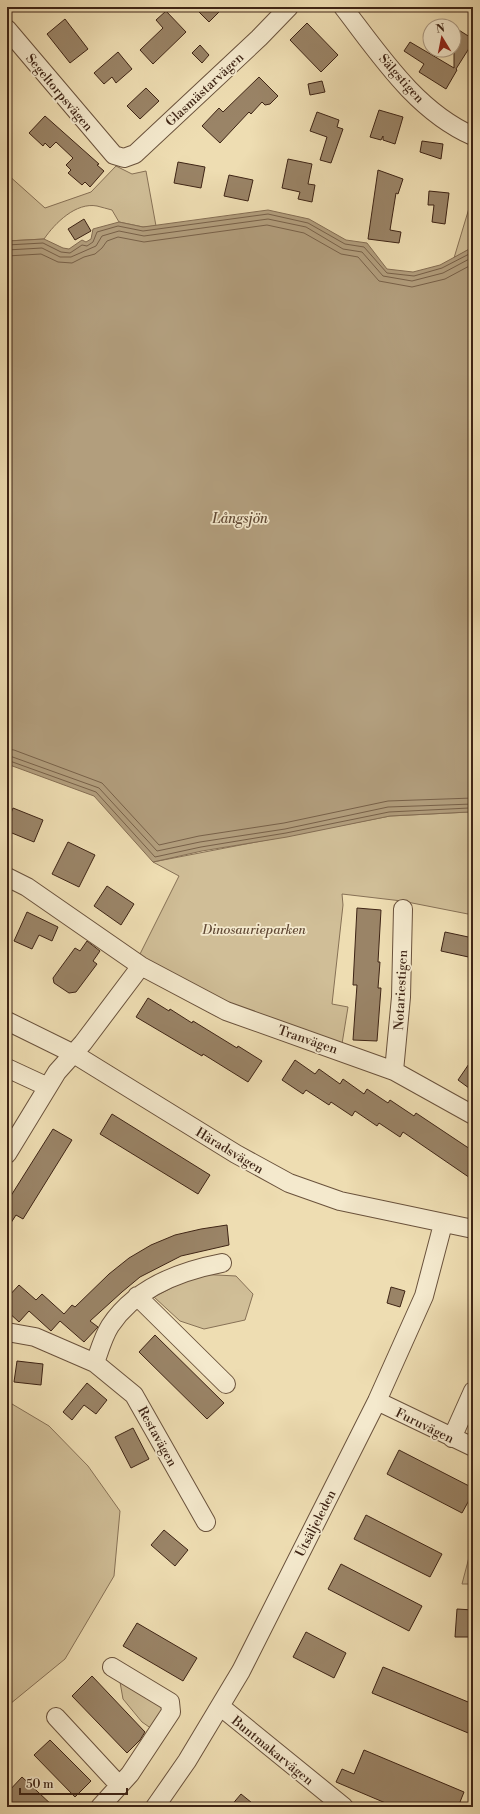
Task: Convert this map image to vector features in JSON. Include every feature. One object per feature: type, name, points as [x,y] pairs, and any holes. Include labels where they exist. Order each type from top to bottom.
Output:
[{"type":"street","name":"Glasmästarvägen","points":[[114,155],[124,158],[135,154],[259,38],[289,7]]},
{"type":"street","name":"Sälgstigen","points":[[343,7],[414,95],[434,112],[462,132],[473,136]]},
{"type":"street","name":"Segeltorpsvägen","points":[[7,28],[114,155]]},
{"type":"street","name":"Tranvägen","points":[[7,877],[28,887],[141,966],[226,1010],[394,1071],[473,1115]]},
{"type":"street","name":"Notariestigen","points":[[394,1071],[401,997],[403,909]]},
{"type":"street","points":[[7,1154],[57,1072],[74,1054],[141,966]]},
{"type":"street","name":"Häradsvägen","points":[[7,1021],[74,1054],[236,1154],[289,1183],[340,1201],[442,1224],[473,1229]]},
{"type":"street","points":[[7,1068],[48,1087]]},
{"type":"street","name":"Utsäljeleden","points":[[155,1807],[187,1761],[221,1707],[241,1671],[377,1402],[424,1296],[442,1224]]},
{"type":"street","points":[[95,1363],[109,1327],[138,1296],[175,1276],[203,1267],[222,1263]]},
{"type":"street","points":[[138,1296],[226,1384]]},
{"type":"street","name":"Restavägen","points":[[7,1332],[35,1338],[95,1363],[134,1395],[206,1522]]},
{"type":"street","points":[[452,1438],[473,1391]]},
{"type":"street","name":"Furuvägen","points":[[377,1402],[473,1447]]},
{"type":"street","points":[[100,1807],[119,1784],[130,1774],[171,1712],[170,1702],[112,1667]]},
{"type":"street","name":"Buntmakarvägen","points":[[221,1707],[344,1807]]},
{"type":"street","points":[[56,1717],[119,1784]]},
{"type":"green space","points":[[116,166],[132,174],[146,171],[156,226],[143,227],[119,222],[112,210],[97,206],[89,206],[74,210],[60,220],[44,239],[7,241],[7,174],[45,208],[91,192]]},
{"type":"green space","points":[[473,195],[473,247],[454,258]]},
{"type":"green space","name":"Dinosaurieparken","points":[[469,812],[473,817],[473,915],[402,901],[342,894],[343,905],[332,1004],[348,1007],[341,1050],[226,1011],[136,962],[179,876],[153,862],[390,816]]},
{"type":"green space","points":[[198,1274],[236,1276],[253,1294],[245,1320],[204,1329],[180,1321],[154,1297]]},
{"type":"green space","points":[[7,1401],[49,1426],[88,1466],[120,1511],[114,1576],[65,1659],[10,1704],[7,1704]]},
{"type":"green space","points":[[473,1542],[473,1584],[462,1584]]},
{"type":"green space","points":[[120,1682],[169,1705],[152,1729],[142,1722],[123,1699]]},
{"type":"water","name":"Långsjön","points":[[268,210],[309,219],[346,240],[367,243],[387,269],[413,272],[440,265],[473,247],[473,817],[469,812],[390,816],[287,837],[202,851],[153,862],[94,796],[7,764],[7,241],[44,239],[63,248],[69,249],[82,240],[86,242],[91,239],[93,229],[119,222],[143,227]]},
{"type":"building","points":[[194,7],[224,7],[209,22]]},
{"type":"building","points":[[166,11],[186,32],[153,64],[140,50],[163,28],[156,20]]},
{"type":"building","points":[[65,19],[88,49],[70,63],[47,34]]},
{"type":"building","points":[[307,23],[338,55],[321,72],[290,40]]},
{"type":"building","points":[[462,32],[473,39],[473,42],[456,69],[457,70],[446,89],[419,72],[424,64],[404,51],[410,42],[422,49],[422,58],[437,58],[454,68],[454,58],[462,58]]},
{"type":"building","points":[[200,45],[209,55],[202,63],[192,53]]},
{"type":"building","points":[[118,52],[132,69],[116,83],[112,77],[104,84],[94,73]]},
{"type":"building","points":[[259,77],[278,96],[270,104],[265,105],[262,102],[251,114],[249,112],[220,143],[202,126],[219,108],[223,112]]},
{"type":"building","points":[[322,81],[325,92],[310,95],[308,84]]},
{"type":"building","points":[[146,88],[159,101],[140,119],[127,106]]},
{"type":"building","points":[[379,110],[403,117],[395,144],[383,140],[383,136],[381,140],[370,137]]},
{"type":"building","points":[[317,112],[339,120],[337,127],[343,129],[331,163],[320,160],[327,137],[310,131]]},
{"type":"building","points":[[45,116],[99,164],[97,165],[104,171],[90,187],[85,182],[82,185],[68,173],[71,170],[66,165],[73,158],[56,142],[50,148],[45,143],[43,146],[29,133]]},
{"type":"building","points":[[422,141],[443,144],[441,159],[420,152]]},
{"type":"building","points":[[288,159],[312,164],[308,184],[315,185],[312,202],[298,199],[300,192],[282,188]]},
{"type":"building","points":[[178,162],[205,167],[201,188],[174,183]]},
{"type":"building","points":[[378,170],[403,179],[398,194],[396,193],[390,230],[401,232],[399,243],[368,239]]},
{"type":"building","points":[[229,175],[253,180],[248,201],[224,196]]},
{"type":"building","points":[[429,191],[449,193],[445,224],[432,222],[434,205],[428,205]]},
{"type":"building","points":[[84,219],[91,231],[75,240],[68,229]]},
{"type":"building","points":[[13,808],[43,820],[34,842],[7,831],[7,823]]},
{"type":"building","points":[[68,842],[95,855],[79,887],[52,874]]},
{"type":"building","points":[[107,886],[134,904],[121,925],[94,906]]},
{"type":"building","points":[[357,908],[381,910],[378,988],[381,988],[377,1041],[353,1040],[357,985],[353,985]]},
{"type":"building","points":[[27,912],[58,927],[52,941],[39,935],[32,949],[14,941]]},
{"type":"building","points":[[445,932],[473,938],[473,958],[441,951]]},
{"type":"building","points":[[87,941],[100,951],[93,961],[97,964],[76,992],[69,993],[54,983],[53,978],[75,948],[80,951]]},
{"type":"building","points":[[148,998],[169,1011],[170,1009],[192,1023],[193,1021],[237,1048],[238,1046],[262,1061],[248,1082],[203,1054],[202,1056],[136,1017]]},
{"type":"building","points":[[473,1058],[473,1091],[458,1080]]},
{"type":"building","points":[[295,1060],[315,1074],[319,1069],[340,1084],[343,1079],[364,1094],[367,1089],[388,1103],[390,1100],[414,1116],[416,1113],[473,1151],[473,1180],[403,1132],[400,1137],[379,1123],[377,1126],[355,1111],[352,1116],[331,1102],[329,1105],[306,1090],[303,1094],[282,1080]]},
{"type":"building","points":[[112,1114],[210,1175],[198,1194],[100,1134]]},
{"type":"building","points":[[53,1129],[72,1140],[23,1219],[16,1215],[7,1229],[7,1202]]},
{"type":"building","points":[[227,1225],[229,1245],[181,1256],[140,1277],[90,1321],[98,1327],[84,1342],[60,1321],[51,1331],[29,1311],[19,1322],[7,1311],[7,1298],[19,1285],[36,1300],[42,1294],[64,1314],[72,1305],[75,1307],[109,1274],[129,1258],[151,1245],[175,1235]]},
{"type":"building","points":[[391,1287],[405,1291],[400,1307],[387,1303]]},
{"type":"building","points":[[155,1335],[224,1403],[207,1419],[139,1352]]},
{"type":"building","points":[[17,1361],[43,1364],[41,1385],[14,1382]]},
{"type":"building","points":[[87,1383],[107,1400],[96,1414],[84,1405],[72,1420],[63,1412]]},
{"type":"building","points":[[133,1428],[149,1459],[131,1468],[115,1437]]},
{"type":"building","points":[[399,1450],[473,1488],[473,1493],[462,1513],[387,1474]]},
{"type":"building","points":[[366,1515],[442,1554],[430,1577],[354,1539]]},
{"type":"building","points":[[164,1530],[188,1550],[175,1566],[151,1545]]},
{"type":"building","points":[[341,1564],[422,1606],[409,1631],[328,1589]]},
{"type":"building","points":[[457,1609],[473,1610],[473,1637],[455,1637]]},
{"type":"building","points":[[137,1623],[197,1658],[183,1681],[123,1646]]},
{"type":"building","points":[[306,1632],[346,1653],[334,1678],[293,1657]]},
{"type":"building","points":[[383,1667],[473,1704],[473,1735],[372,1693]]},
{"type":"building","points":[[92,1676],[145,1732],[140,1740],[127,1753],[72,1696]]},
{"type":"building","points":[[50,1740],[91,1781],[75,1797],[34,1755]]},
{"type":"building","points":[[364,1750],[464,1792],[458,1807],[395,1807],[336,1782],[342,1769],[354,1774]]},
{"type":"building","points":[[22,1777],[54,1807],[7,1807],[7,1793]]},
{"type":"building","points":[[241,1794],[257,1807],[230,1807]]}]
